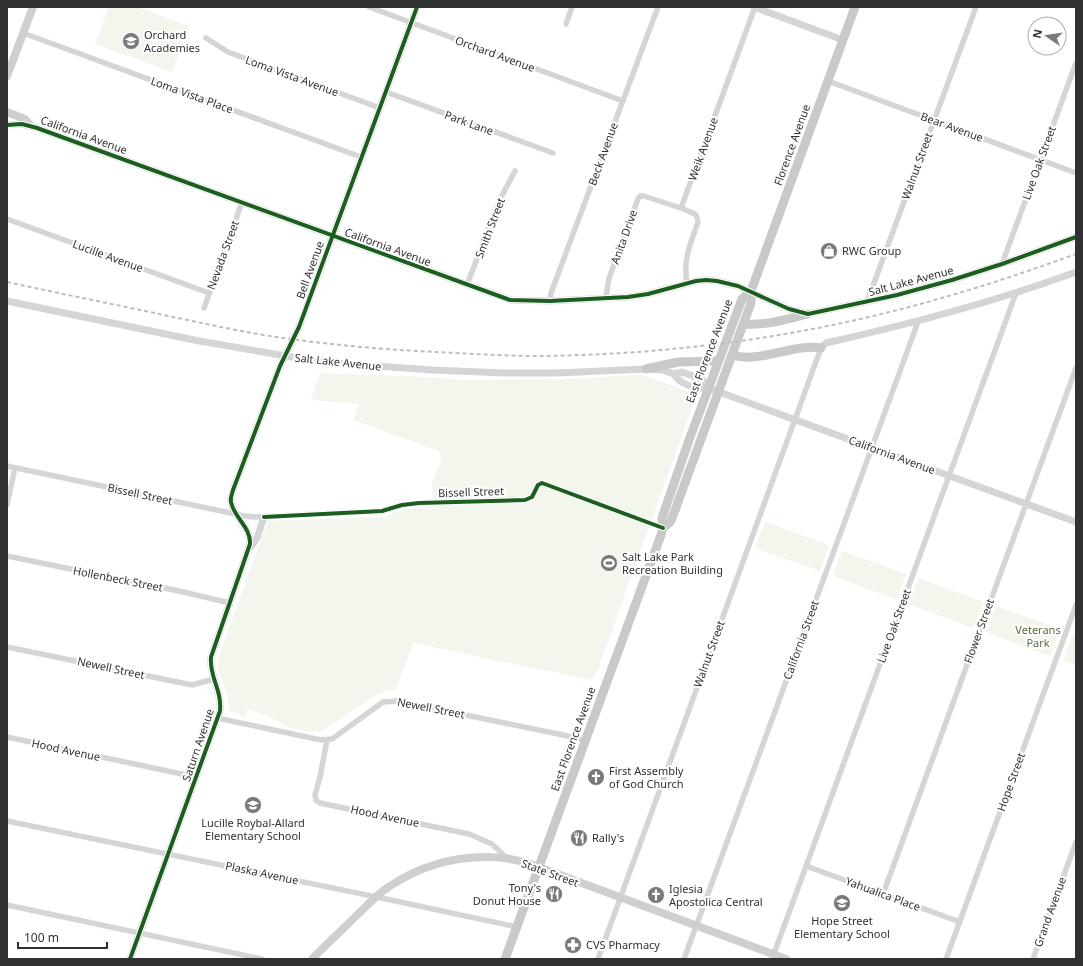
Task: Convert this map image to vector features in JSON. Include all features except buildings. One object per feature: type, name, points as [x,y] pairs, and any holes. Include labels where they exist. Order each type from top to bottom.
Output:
[{"type":"main road","points":[[7,76],[33,7]]},
{"type":"main road","name":"Florence Avenue","points":[[750,291],[855,7]]},
{"type":"main road","points":[[7,112],[25,119],[30,125]]},
{"type":"main road","name":"East Florence Avenue","points":[[663,528],[671,522],[744,324],[751,303],[750,291]]},
{"type":"main road","name":"East Florence Avenue","points":[[505,959],[663,528],[662,518],[708,388],[742,299],[750,291]]},
{"type":"main road","points":[[744,324],[752,325],[808,314]]},
{"type":"main road","points":[[732,355],[739,358],[815,347],[821,348]]},
{"type":"main road","points":[[646,369],[678,362],[718,361]]},
{"type":"main road","name":"State Street","points":[[312,959],[376,897],[390,886],[403,878],[433,865],[474,857],[508,859],[538,867],[696,926],[773,957],[786,959]]},
{"type":"street","name":"Orchard Avenue","points":[[369,7],[623,101]]},
{"type":"street","name":"Bell Avenue","points":[[236,514],[231,503],[233,490],[284,356],[298,327],[417,7]]},
{"type":"street","points":[[566,24],[572,7]]},
{"type":"street","name":"Beck Avenue","points":[[550,300],[658,7]]},
{"type":"street","points":[[755,7],[843,40]]},
{"type":"street","name":"Weik Avenue","points":[[681,208],[755,7]]},
{"type":"street","name":"Walnut Street","points":[[867,302],[976,7]]},
{"type":"street","name":"Loma Vista Place","points":[[23,33],[361,157]]},
{"type":"street","name":"Loma Vista Avenue","points":[[206,38],[228,52],[380,108]]},
{"type":"street","name":"Live Oak Street","points":[[1002,264],[1076,62]]},
{"type":"street","name":"Bear Avenue","points":[[828,81],[1076,173]]},
{"type":"street","name":"Park Lane","points":[[386,92],[553,153]]},
{"type":"street","name":"California Avenue","points":[[7,125],[30,125],[510,300],[628,297],[648,294],[687,283],[706,280],[738,286],[750,291]]},
{"type":"street","name":"Smith Street","points":[[467,285],[499,201],[515,171]]},
{"type":"street","name":"Anita Drive","points":[[606,297],[609,278],[640,196],[681,208]]},
{"type":"street","name":"Nevada Street","points":[[204,308],[242,202]]},
{"type":"street","points":[[681,208],[695,214],[698,222],[686,257],[685,264],[687,283]]},
{"type":"street","name":"Lucille Avenue","points":[[7,219],[209,293]]},
{"type":"street","name":"Salt Lake Avenue","points":[[750,291],[790,309],[808,314],[904,293],[1002,264],[1076,237]]},
{"type":"street","points":[[821,348],[826,343],[918,322],[1016,293],[1076,272]]},
{"type":"street","name":"Live Oak Street","points":[[773,957],[1016,293]]},
{"type":"street","name":"Salt Lake Avenue","points":[[7,301],[192,340],[284,356],[352,365],[456,371],[548,373],[646,369],[662,370],[674,374],[678,381],[700,389],[708,388]]},
{"type":"street","name":"California Street","points":[[684,959],[918,322]]},
{"type":"street","name":"Walnut Street","points":[[598,959],[821,348]]},
{"type":"street","name":"Flower Street","points":[[883,894],[1076,368]]},
{"type":"street","name":"California Avenue","points":[[708,388],[1076,522]]},
{"type":"street","name":"Bissell Street","points":[[7,466],[244,516],[264,517],[382,511],[402,505],[419,503],[525,500],[532,497],[538,484],[542,483],[663,528]]},
{"type":"street","points":[[7,505],[15,468]]},
{"type":"street","points":[[236,514],[249,534],[250,548]]},
{"type":"street","name":"Saturn Avenue","points":[[130,959],[218,718],[220,695],[211,672],[211,657],[250,548],[257,538],[264,517]]},
{"type":"street","name":"Hollenbeck Street","points":[[7,556],[179,591],[230,603]]},
{"type":"street","name":"Hope Street","points":[[946,959],[1076,605]]},
{"type":"street","name":"Newell Street","points":[[7,647],[192,685],[214,679]]},
{"type":"street","name":"Newell Street","points":[[327,740],[332,739],[379,705],[389,701],[397,701],[573,737],[585,741]]},
{"type":"street","points":[[218,718],[327,740]]},
{"type":"street","name":"Hood Avenue","points":[[7,737],[196,777]]},
{"type":"street","name":"Hood Avenue","points":[[327,740],[316,795],[316,800],[320,803],[469,834],[492,844],[508,859]]},
{"type":"street","name":"Plaska Avenue","points":[[7,821],[517,927]]},
{"type":"street","name":"Grand Avenue","points":[[1033,959],[1076,842]]},
{"type":"street","name":"Yahualica Place","points":[[806,866],[960,922]]},
{"type":"street","points":[[7,905],[262,959]]},
{"type":"green space","points":[[109,7],[137,7],[189,26],[172,72],[95,44]]},
{"type":"green space","points":[[320,373],[464,380],[569,379],[639,375],[649,377],[696,396],[593,680],[413,643],[395,691],[386,691],[372,697],[322,731],[311,732],[290,728],[266,715],[247,709],[245,717],[229,711],[228,697],[218,669],[219,656],[268,521],[383,517],[406,509],[433,507],[432,484],[442,459],[438,451],[354,420],[359,404],[311,400]]},
{"type":"green space","points":[[765,522],[829,545],[820,571],[755,548]]},
{"type":"green space","points":[[842,551],[906,574],[897,600],[833,576]]},
{"type":"green space","points":[[919,578],[983,602],[973,628],[909,604]]},
{"type":"green space","name":"Veterans Park","points":[[996,606],[1060,629],[1050,656],[986,632]]},
{"type":"green space","name":"Veterans Park","points":[[1072,635],[1076,636],[1076,665],[1063,661]]},
{"type":"railway","points":[[7,282],[261,335],[306,341],[398,350],[521,356],[583,355],[724,343],[817,328],[909,307],[1014,276],[1076,254]]},
{"type":"cycle path","points":[[130,959],[220,711],[219,696],[212,671],[211,657],[250,544],[248,533],[235,513],[231,502],[233,490],[280,366],[299,327],[417,7]]},
{"type":"cycle path","points":[[7,125],[22,124],[37,128],[510,300],[550,301],[628,297],[648,294],[696,281],[706,280],[738,286],[789,309],[808,314],[897,295],[952,280],[1002,264],[1076,237]]},
{"type":"cycle path","points":[[264,517],[382,511],[402,505],[419,503],[525,500],[532,497],[538,485],[542,483],[663,528]]},
{"type":"place","name":"Orchard Academies","points":[[131,41]]},
{"type":"place","name":"RWC Group","points":[[829,251]]},
{"type":"place","name":"Salt Lake Park Recreation Building","points":[[609,563]]},
{"type":"place","name":"First Assembly of God Church","points":[[596,777]]},
{"type":"place","name":"Lucille Roybal-Allard Elementary School","points":[[253,805]]},
{"type":"place","name":"Rally's","points":[[579,838]]},
{"type":"place","name":"Tony's Donut House","points":[[554,894]]},
{"type":"place","name":"Iglesia Apostolica Central","points":[[656,895]]},
{"type":"place","name":"Hope Street Elementary School","points":[[842,903]]},
{"type":"place","name":"CVS Pharmacy","points":[[573,945]]}]
